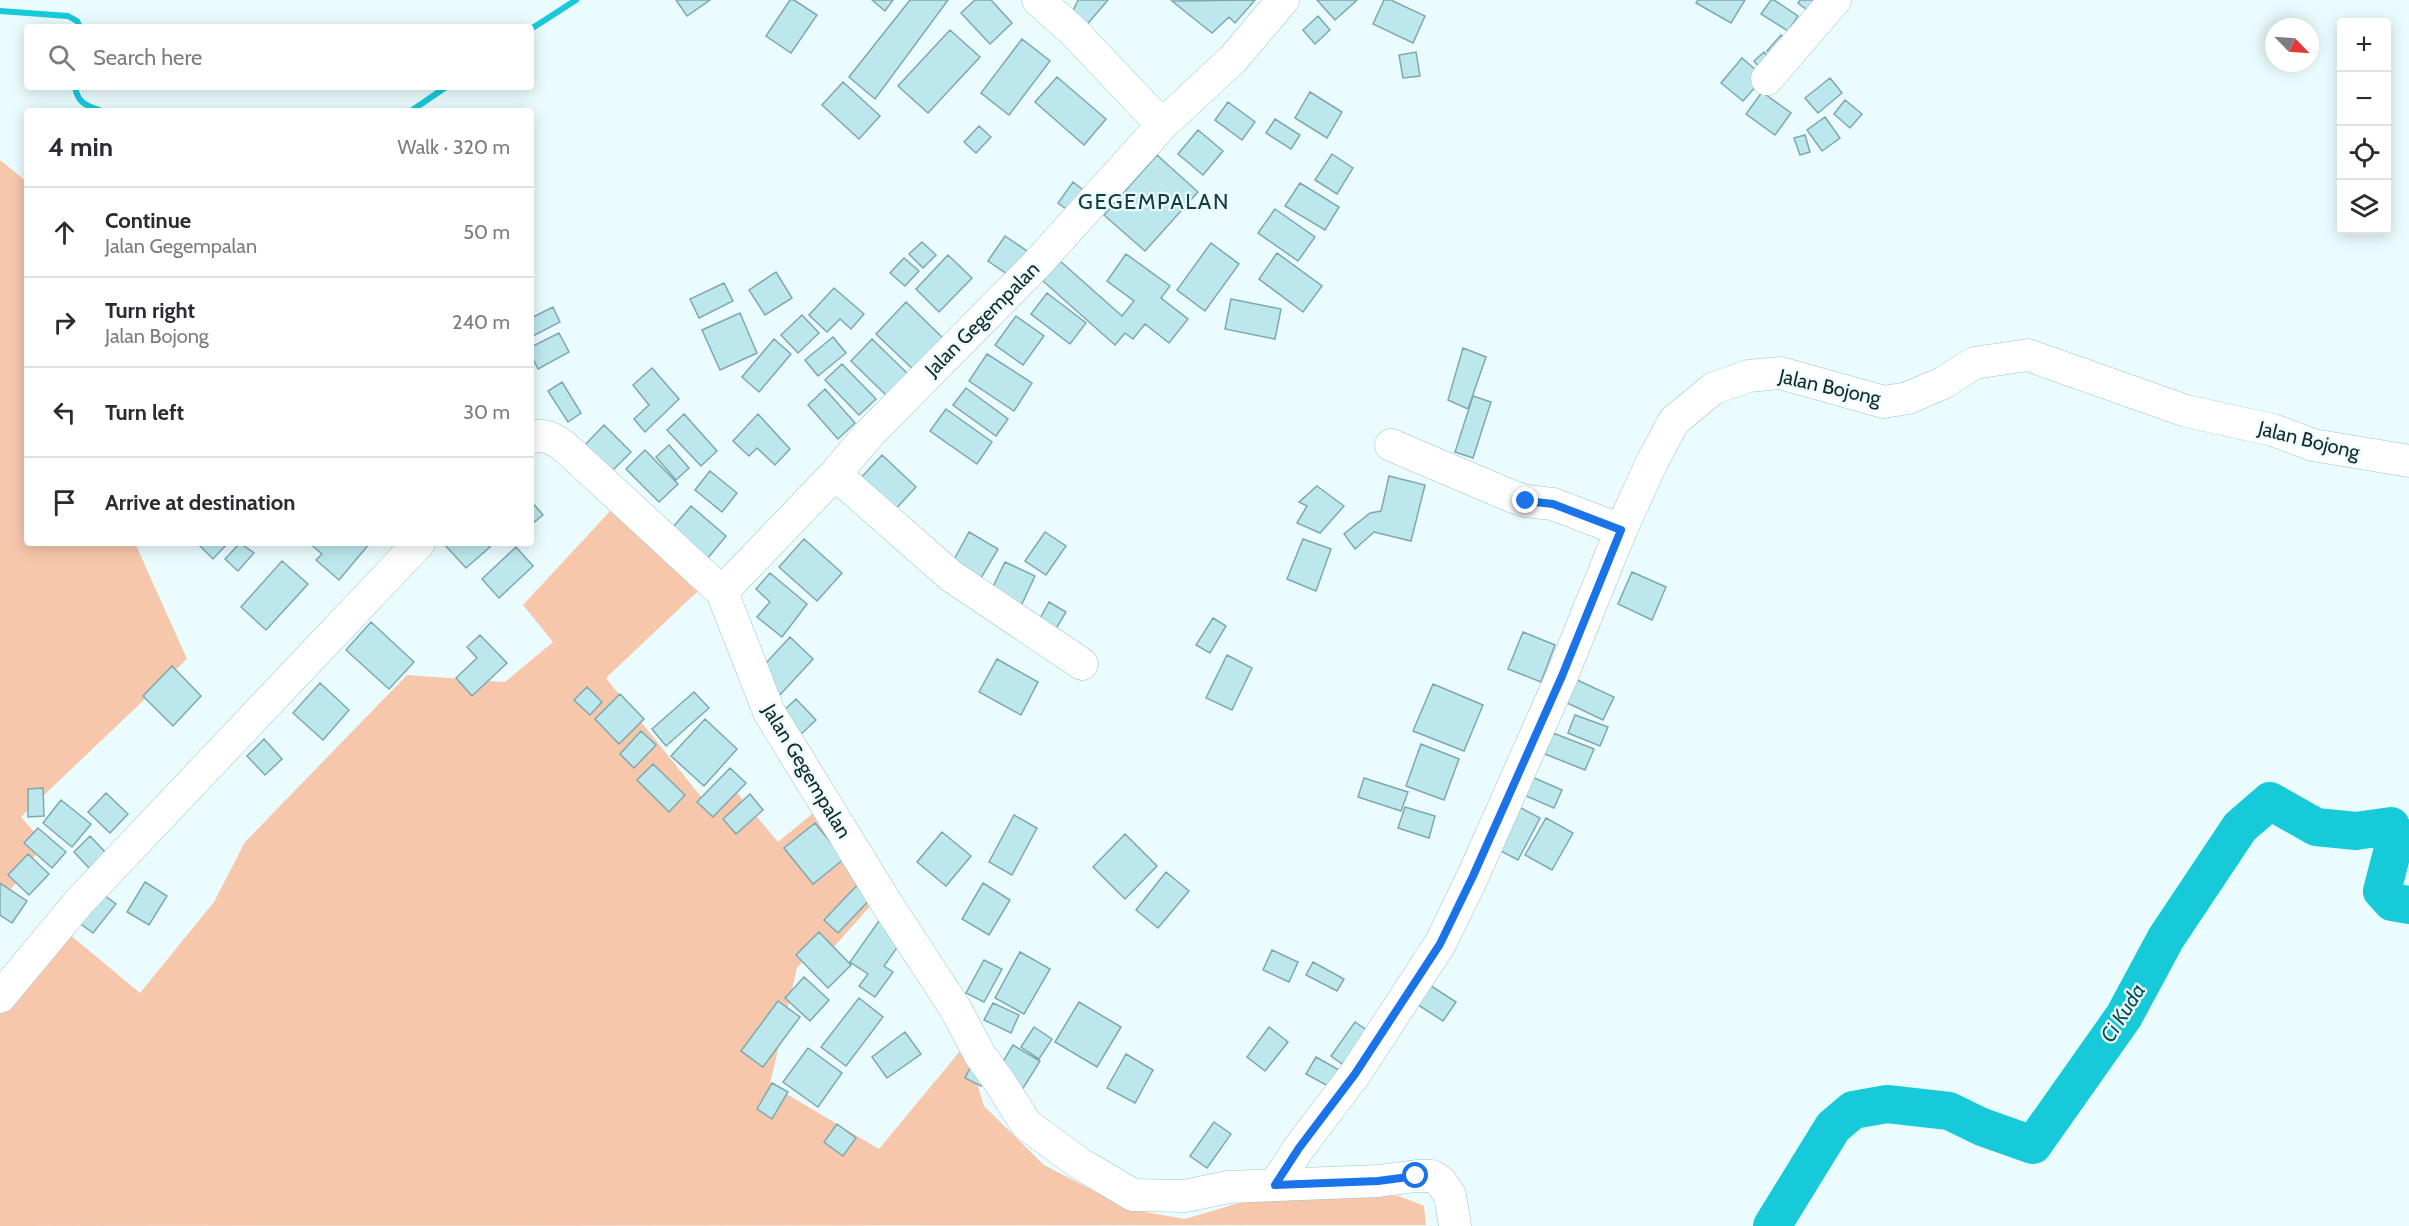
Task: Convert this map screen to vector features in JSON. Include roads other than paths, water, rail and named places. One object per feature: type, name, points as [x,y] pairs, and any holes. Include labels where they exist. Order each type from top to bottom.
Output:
[{"type":"street","points":[[1038,0],[1073,31],[1162,125]]},
{"type":"street","name":"Jalan Gegempalan","points":[[1283,0],[1233,59],[1162,125],[1036,265],[871,432],[835,474],[722,592],[769,712],[955,1008],[980,1055],[1002,1084],[1026,1124],[1079,1163],[1133,1195],[1185,1196],[1228,1187],[1378,1181],[1432,1176],[1440,1181],[1450,1195],[1455,1226]]},
{"type":"street","points":[[1767,79],[1835,0]]},
{"type":"street","name":"Jalan Bojong","points":[[1275,1185],[1299,1148],[1355,1074],[1440,944],[1473,876],[1562,676],[1621,530],[1652,462],[1674,421],[1714,388],[1749,376],[1780,373],[1884,402],[1908,398],[1925,391],[1943,383],[1974,363],[2028,355],[2186,411],[2273,430],[2313,445],[2409,461]]},
{"type":"street","points":[[534,436],[555,439],[566,448],[722,592]]},
{"type":"street","points":[[1391,445],[1511,496],[1526,501],[1553,504],[1621,530]]},
{"type":"street","points":[[835,474],[951,576],[1082,664]]},
{"type":"street","points":[[0,997],[79,902],[416,546]]},
{"type":"waterway","points":[[534,27],[576,0]]},
{"type":"waterway","points":[[0,11],[68,16],[78,24]]},
{"type":"waterway","points":[[76,90],[81,101],[92,108]]},
{"type":"waterway","points":[[415,108],[442,90]]},
{"type":"waterway","name":"Ci Kuda","points":[[1772,1226],[1833,1127],[1853,1110],[1887,1104],[1949,1111],[1982,1127],[2033,1145],[2124,1016],[2166,938],[2240,827],[2270,801],[2316,827],[2356,831],[2391,826],[2396,837],[2382,891],[2392,902],[2409,905]]},
{"type":"district","name":"GEGEMPALAN","points":[[1154,201]]}]
